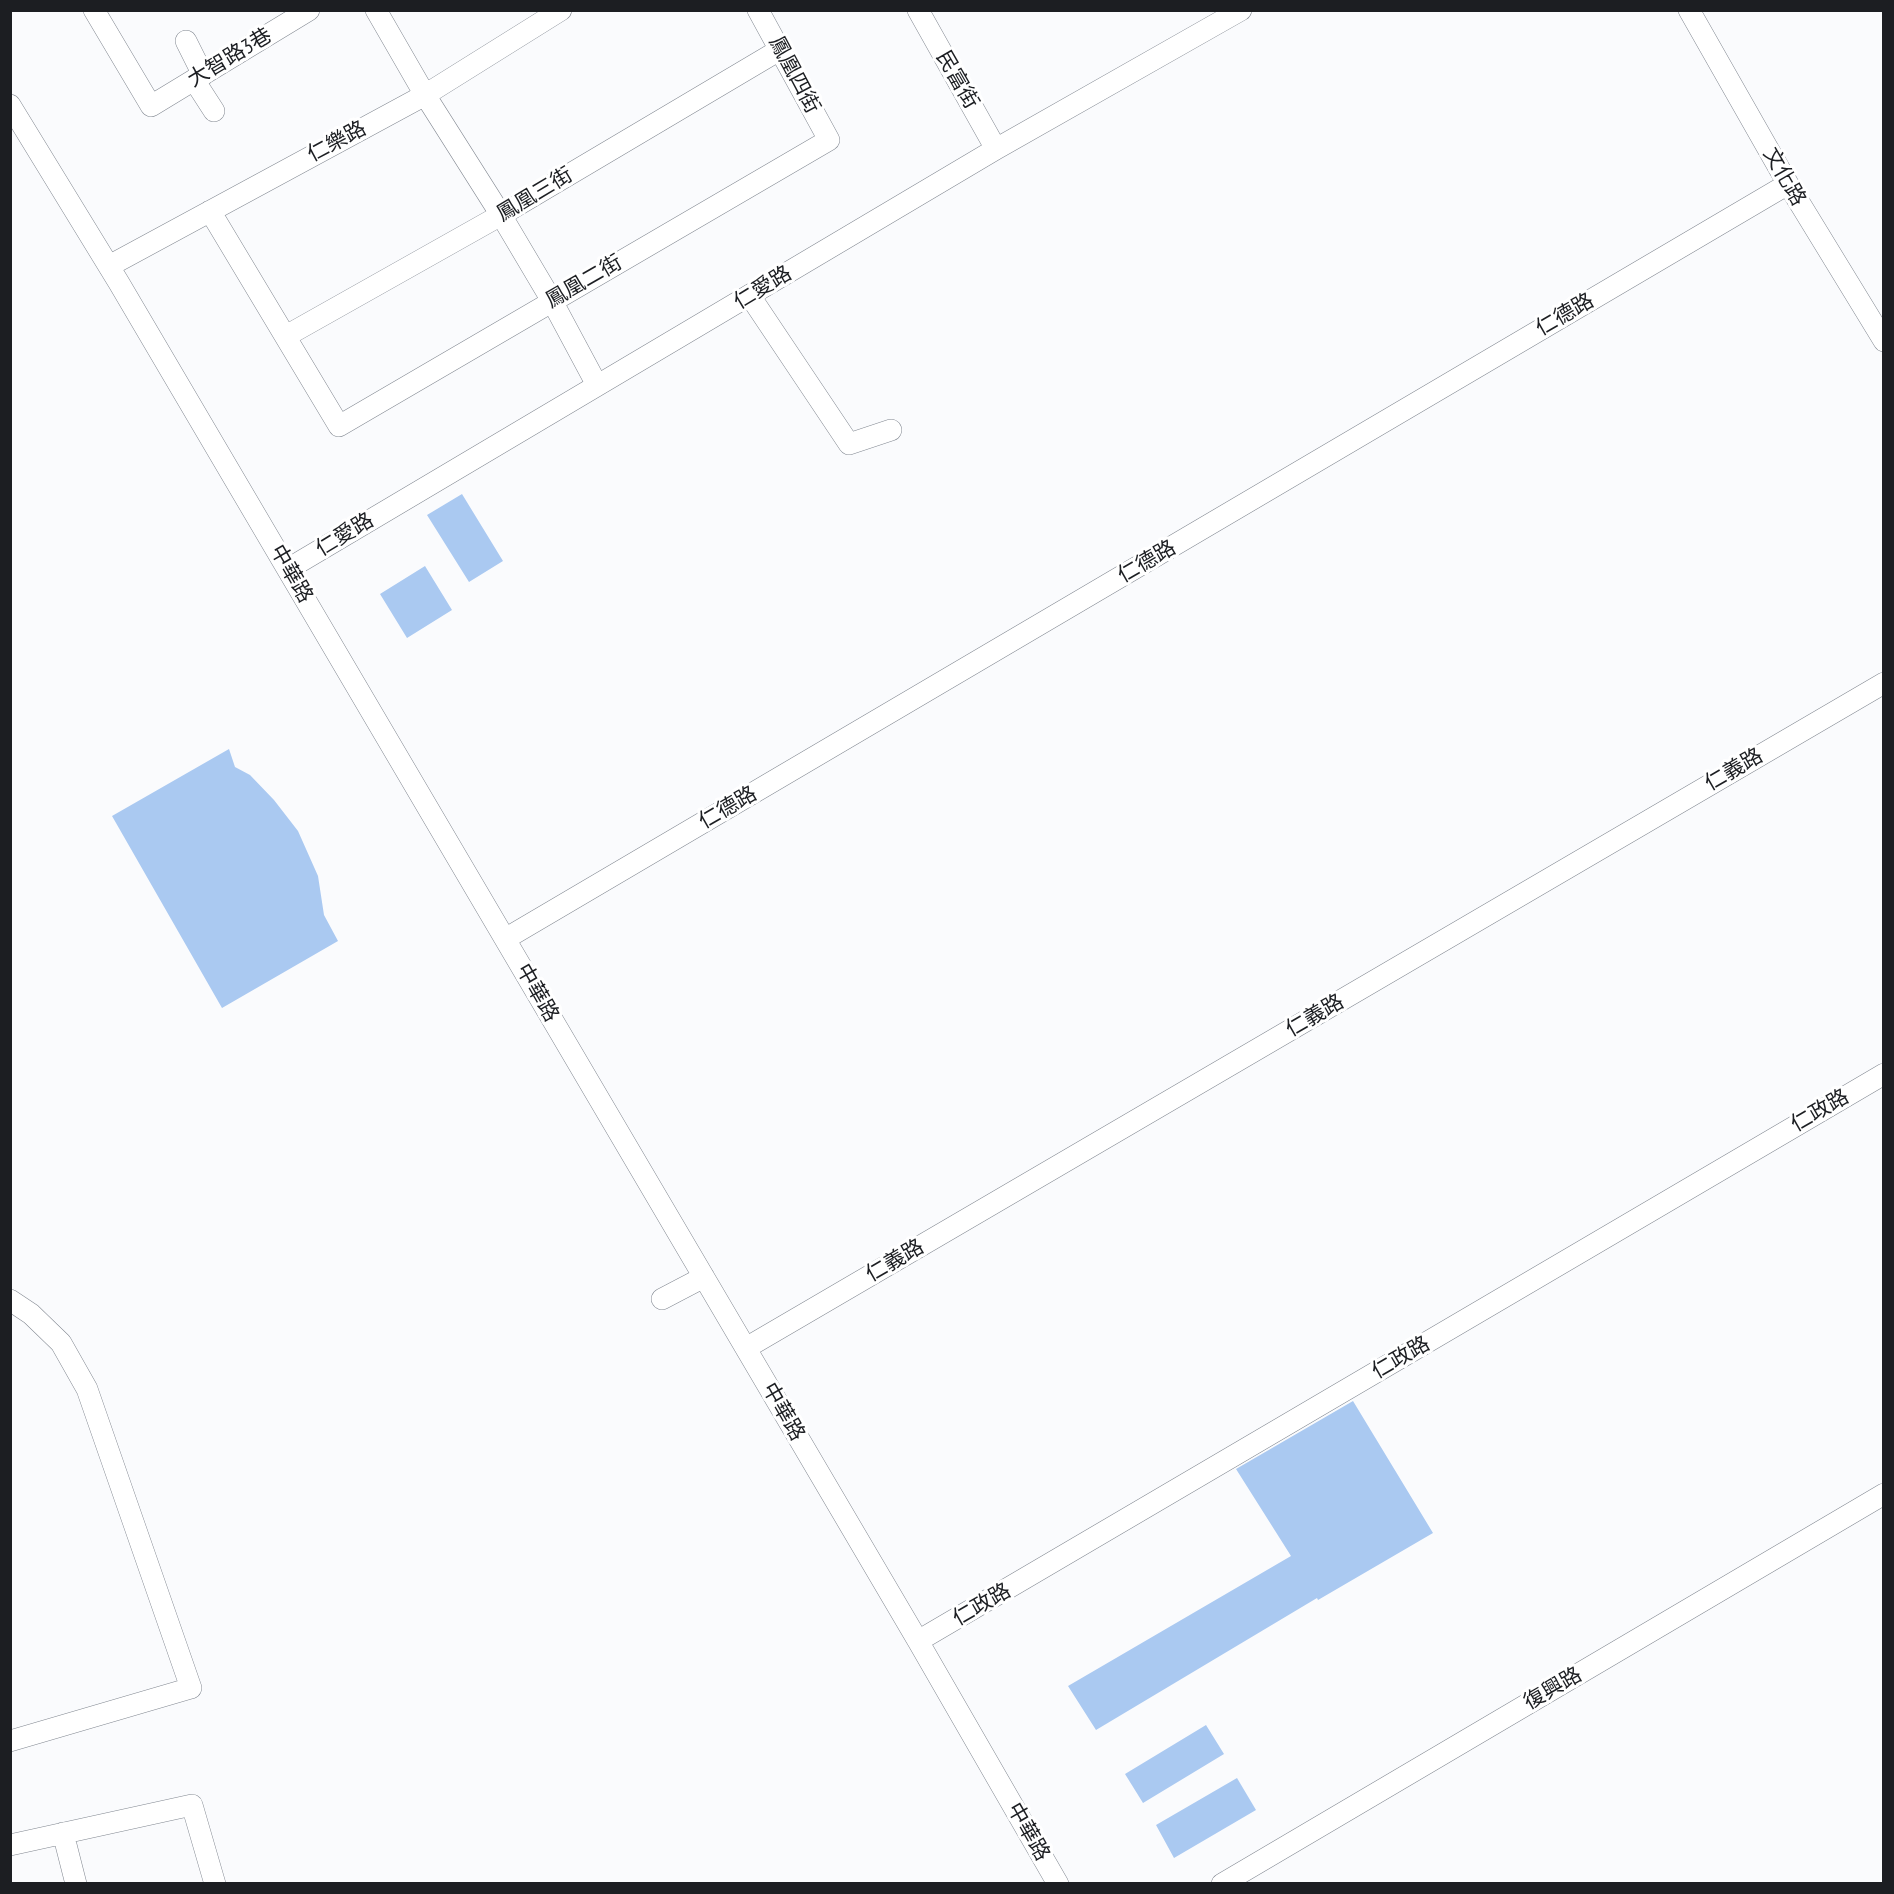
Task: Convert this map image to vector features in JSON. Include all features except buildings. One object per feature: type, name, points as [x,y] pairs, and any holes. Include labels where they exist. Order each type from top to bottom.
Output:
[{"type":"street","name":"大智路3巷","points":[[94,10],[151,106],[309,10]]},
{"type":"street","points":[[376,10],[425,95],[552,301],[597,385]]},
{"type":"street","name":"仁樂路","points":[[109,266],[425,95],[561,10]]},
{"type":"street","name":"鳳凰四街","points":[[758,10],[829,140]]},
{"type":"street","name":"民富街","points":[[918,10],[996,149]]},
{"type":"street","name":"仁愛路","points":[[288,569],[996,149],[1241,10]]},
{"type":"street","name":"文化路","points":[[1689,10],[1788,184],[1884,341]]},
{"type":"street","points":[[186,41],[198,77],[214,111]]},
{"type":"street","name":"鳳凰三街","points":[[286,336],[501,216],[781,49]]},
{"type":"street","name":"中華路","points":[[10,105],[109,266],[288,569],[918,1641],[1058,1884]]},
{"type":"street","name":"鳳凰二街","points":[[286,336],[339,426],[829,140]]},
{"type":"street","name":"仁德路","points":[[505,939],[1788,184]]},
{"type":"street","points":[[210,211],[286,336]]},
{"type":"street","points":[[750,296],[849,444],[891,430]]},
{"type":"street","name":"仁義路","points":[[746,1348],[1884,683]]},
{"type":"street","name":"仁政路","points":[[918,1641],[1884,1074]]},
{"type":"street","points":[[662,1299],[704,1277]]},
{"type":"street","points":[[10,1300],[32,1314],[61,1343],[87,1389],[192,1688],[10,1740]]},
{"type":"street","name":"復興路","points":[[1222,1884],[1884,1494]]},
{"type":"street","points":[[10,1845],[192,1805],[215,1884]]},
{"type":"street","points":[[63,1833],[76,1884]]}]
